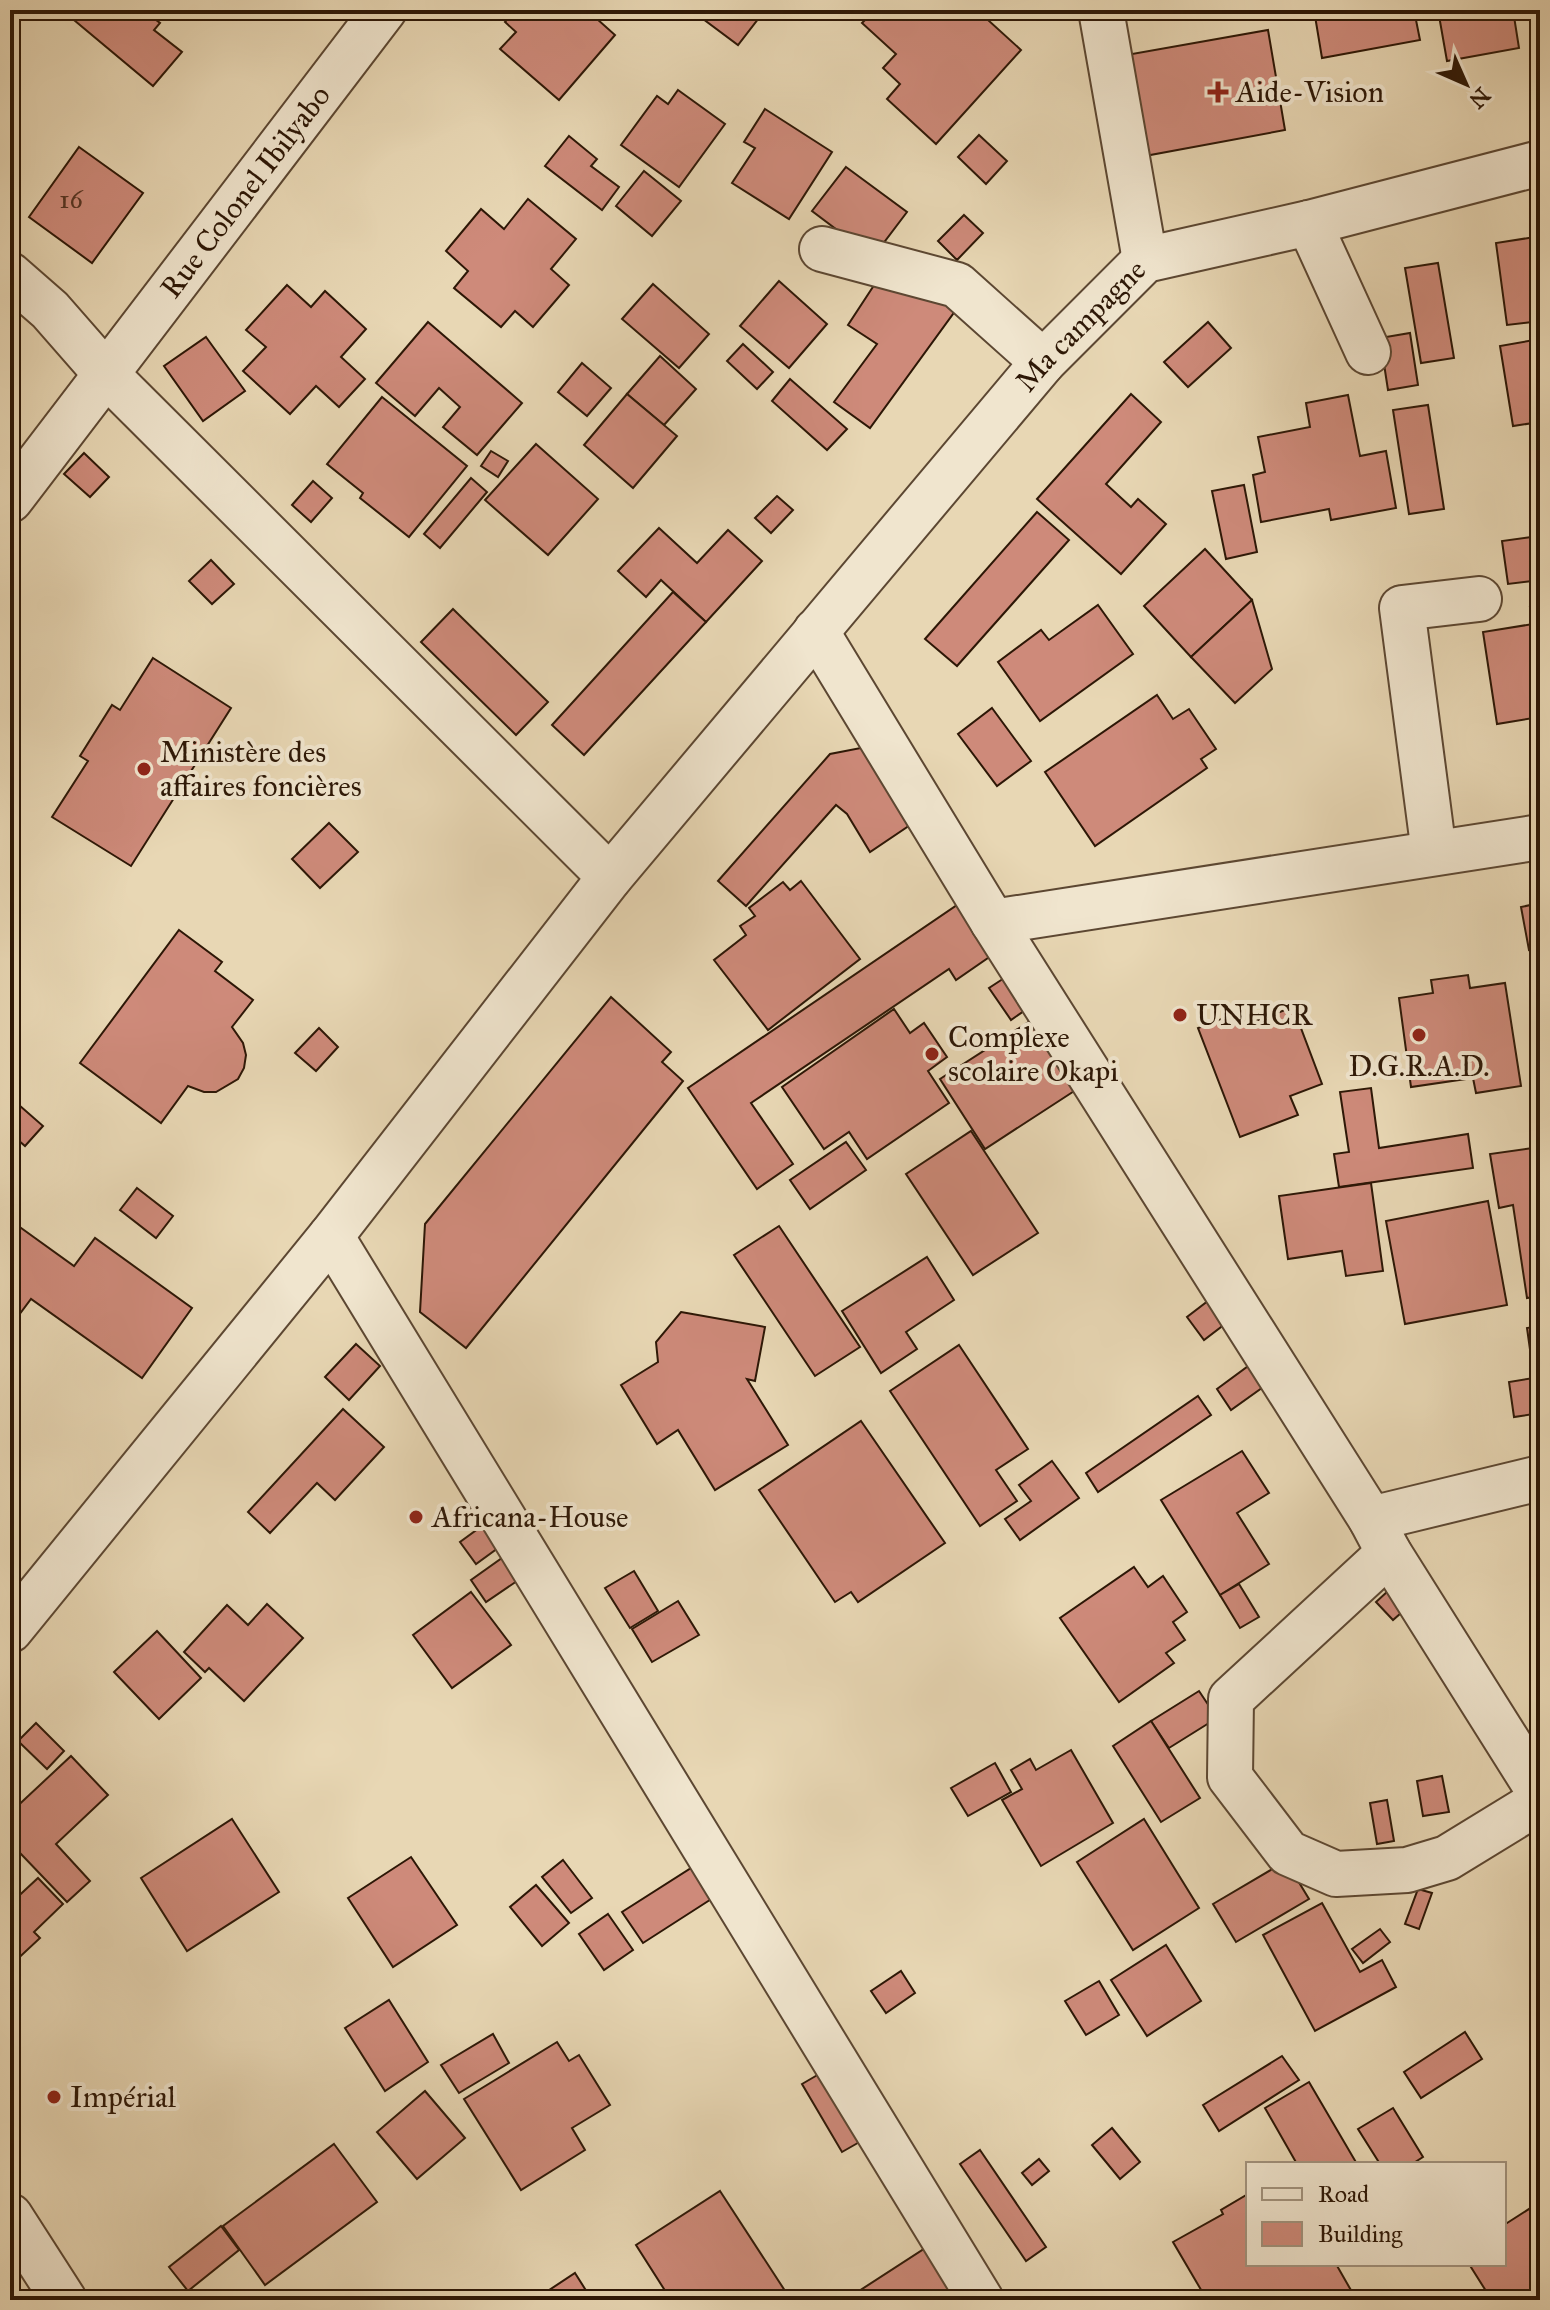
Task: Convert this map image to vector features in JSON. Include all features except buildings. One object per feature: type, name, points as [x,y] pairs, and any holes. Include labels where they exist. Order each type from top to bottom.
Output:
[{"type":"street","name":"Rue Colonel Ibilyabo","points":[[10,500],[384,10]]},
{"type":"street","points":[[1101,10],[1145,260]]},
{"type":"street","name":"Ma campagne","points":[[10,1630],[331,1236],[610,877],[1043,362],[1145,260],[1309,223],[1540,163]]},
{"type":"street","points":[[1309,223],[1368,352]]},
{"type":"street","points":[[822,249],[957,285],[1043,362]]},
{"type":"street","points":[[10,275],[50,310],[106,374],[610,877]]},
{"type":"street","points":[[1434,853],[1402,608],[1479,599]]},
{"type":"street","points":[[816,631],[993,922],[1540,1793]]},
{"type":"street","points":[[993,922],[1540,837]]},
{"type":"street","points":[[331,1236],[981,2300]]},
{"type":"street","points":[[1540,1478],[1380,1536],[1231,1699],[1230,1777],[1288,1853],[1336,1874],[1407,1870],[1447,1858],[1540,1801]]},
{"type":"street","points":[[10,2216],[64,2300]]},
{"type":"place","name":"Aide-Vision","points":[[1218,92]]},
{"type":"place","name":"Ministère des affaires foncières","points":[[144,769]]},
{"type":"place","name":"UNHCR","points":[[1180,1015]]},
{"type":"place","name":"D.G.R.A.D.","points":[[1419,1035]]},
{"type":"place","name":"Complexe scolaire Okapi","points":[[932,1054]]},
{"type":"place","name":"Africana-House","points":[[416,1517]]},
{"type":"place","name":"Impérial","points":[[54,2097]]}]
